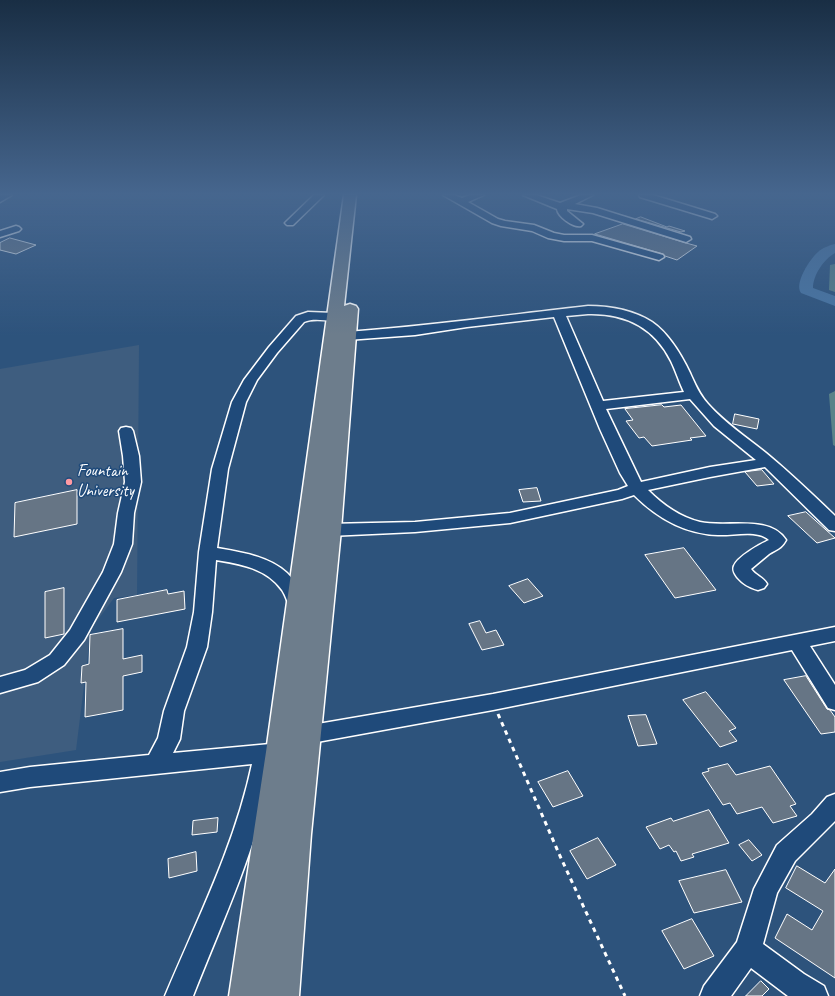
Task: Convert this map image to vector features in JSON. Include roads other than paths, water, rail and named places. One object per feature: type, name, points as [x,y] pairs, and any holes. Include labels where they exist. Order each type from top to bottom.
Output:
[{"type":"highway","points":[[280,996],[284,746],[329,530],[347,241]]},
{"type":"highway","points":[[248,996],[284,746],[298,605],[354,241]]},
{"type":"street","points":[[604,241],[659,257]]},
{"type":"street","points":[[156,764],[170,739],[174,711],[197,647],[203,612],[208,552],[220,469],[239,402],[251,380],[273,350],[300,319],[319,316],[341,326],[416,331],[467,323],[531,316],[562,320],[604,309],[639,319],[649,325],[667,343],[676,357],[693,395],[721,424],[768,462],[835,526]]},
{"type":"street","points":[[562,320],[598,406],[637,488],[667,514],[689,523],[709,529],[724,531],[763,530],[776,536],[778,540],[775,544],[763,550],[742,567],[742,571],[748,578],[758,584]]},
{"type":"street","points":[[598,406],[693,395]]},
{"type":"street","points":[[0,685],[31,676],[57,660],[77,635],[112,572],[123,544],[126,513],[133,482],[131,456],[126,431]]},
{"type":"street","points":[[329,530],[415,527],[510,518],[622,494],[637,488],[710,472],[768,462]]},
{"type":"street","points":[[208,552],[260,564],[277,574],[287,585],[298,605]]},
{"type":"street","points":[[0,782],[30,777],[156,764],[284,746],[493,702],[835,634]]},
{"type":"street","points":[[797,642],[835,702]]},
{"type":"street","points":[[179,996],[231,868],[257,793],[284,746]]},
{"type":"street","points":[[714,996],[748,949],[766,889],[786,853],[820,822],[835,804]]},
{"type":"street","points":[[748,949],[794,984],[814,996]]},
{"type":"waterway","points":[[835,248],[823,254],[806,280],[806,290],[835,301]]},
{"type":"place","name":"Fountain University","points":[[69,482]]}]
